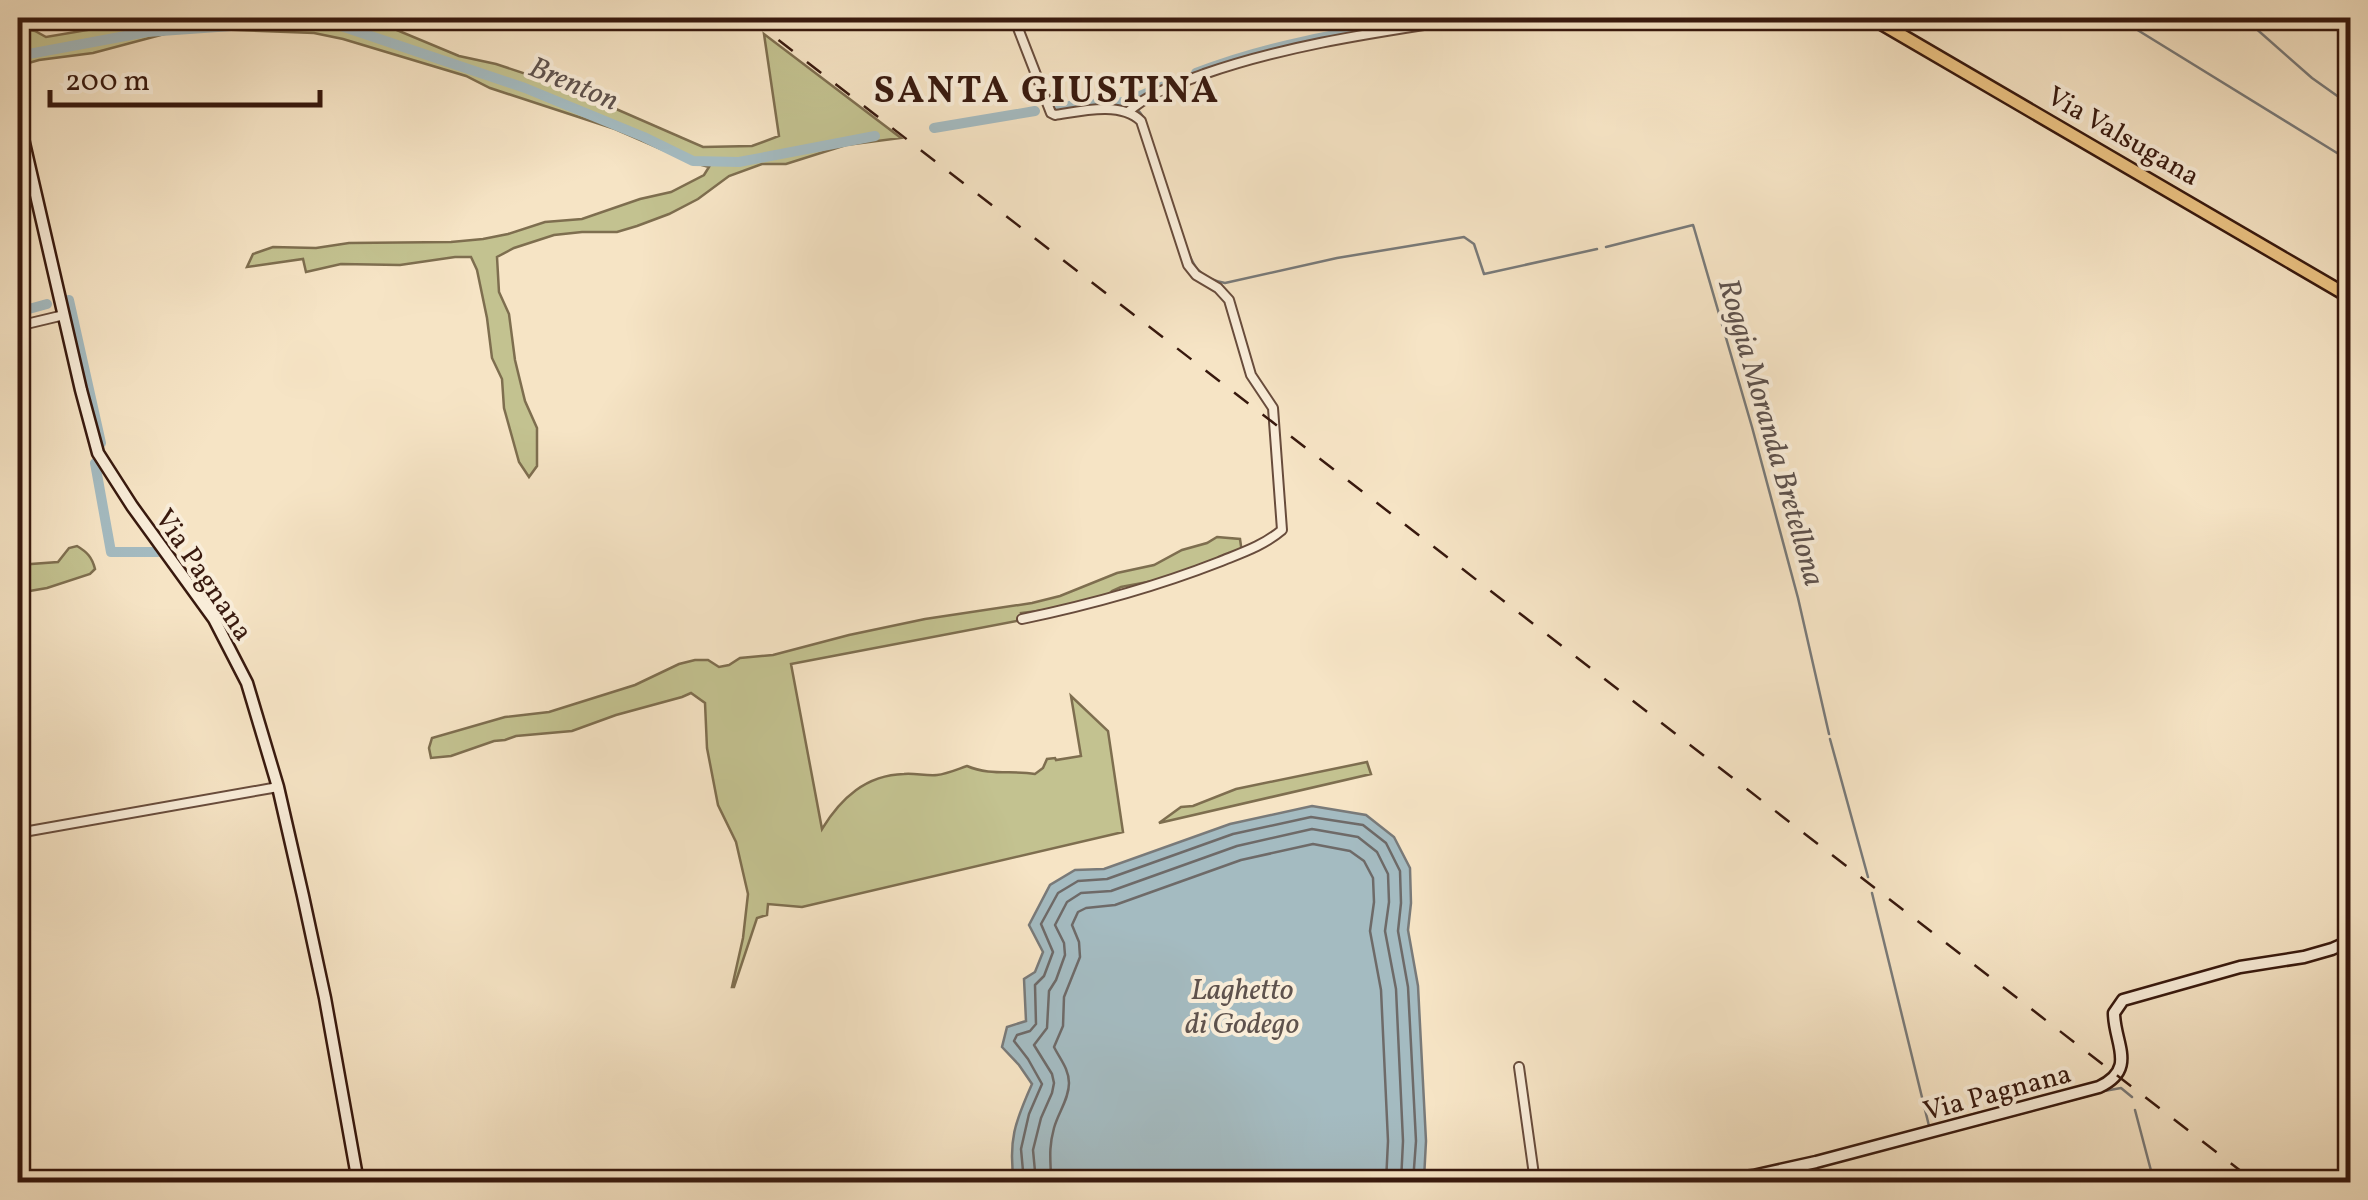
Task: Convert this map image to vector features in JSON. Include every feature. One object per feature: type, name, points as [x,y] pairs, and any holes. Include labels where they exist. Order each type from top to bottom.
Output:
[{"type":"main road","name":"Via Valsugana","points":[[1872,18],[2350,297]]},
{"type":"street","points":[[1014,18],[1055,115],[1133,108],[1174,86],[1239,63],[1317,43],[1470,18]]},
{"type":"street","points":[[1022,619],[1092,604],[1181,577],[1260,546],[1282,530],[1273,408],[1252,375],[1228,300],[1188,265],[1146,132],[1133,108]]},
{"type":"street","name":"Via Pagnana","points":[[18,116],[98,454],[214,619],[247,683],[278,787],[325,998],[358,1182]]},
{"type":"street","points":[[18,326],[64,315]]},
{"type":"street","points":[[2350,554],[2350,569]]},
{"type":"street","points":[[18,833],[278,787]]},
{"type":"street","name":"Via Pagnana","points":[[1696,1182],[1753,1176],[2108,1083],[2122,1062],[2114,1013],[2123,1000],[2240,967],[2304,957],[2350,940]]},
{"type":"street","points":[[1518,1066],[1534,1182]]},
{"type":"shaded area","points":[[158,18],[368,18],[459,56],[568,88],[703,147],[752,146],[779,136],[764,34],[901,138],[846,145],[786,164],[762,164],[729,176],[698,199],[637,226],[617,232],[554,235],[497,257],[499,292],[509,314],[525,401],[537,428],[537,466],[529,477],[519,462],[504,408],[502,379],[492,358],[487,318],[471,257],[400,265],[341,264],[306,272],[303,259],[247,267],[253,254],[273,247],[483,239],[545,222],[582,219],[671,192],[704,175],[709,167],[466,76],[314,33],[187,28],[93,53],[18,66],[18,34],[22,29],[46,37]]},
{"type":"shaded area","points":[[1217,537],[1240,539],[1242,553],[1169,578],[1121,587],[1100,603],[1021,613],[1022,620],[791,664],[822,829],[837,807],[856,790],[890,775],[937,775],[967,766],[1035,774],[1047,759],[1081,756],[1071,696],[1108,731],[1123,832],[802,907],[768,904],[767,915],[757,918],[734,987],[748,894],[736,842],[718,805],[707,748],[705,703],[691,693],[572,731],[516,736],[451,756],[431,758],[432,738],[505,717],[549,712],[635,685],[679,664],[708,660],[719,667],[740,658],[773,655],[925,619],[1032,603],[1117,573],[1154,565]]},
{"type":"shaded area","points":[[77,546],[92,561],[95,569],[90,574],[18,593],[18,565],[58,562],[69,548]]},
{"type":"shaded area","points":[[1367,762],[1371,774],[1159,823],[1181,807],[1236,789]]},
{"type":"water","name":"Laghetto di Godego","points":[[1312,806],[1366,815],[1394,837],[1410,868],[1408,930],[1418,986],[1426,1141],[1424,1179],[1014,1182],[1014,1132],[1032,1084],[1002,1047],[1007,1027],[1026,1021],[1024,979],[1035,972],[1043,952],[1029,925],[1050,885],[1075,870],[1104,869],[1230,824]]},
{"type":"waterway","name":"Brenton","points":[[1196,73],[1284,46],[1436,18]]},
{"type":"waterway","points":[[2118,18],[2350,161]]},
{"type":"waterway","points":[[2244,18],[2312,78],[2350,105]]},
{"type":"waterway","name":"Brenton","points":[[18,56],[147,32],[246,25],[338,25],[525,88],[693,161],[739,162],[875,136]]},
{"type":"waterway","name":"Brenton","points":[[1056,107],[1125,102],[1166,85]]},
{"type":"waterway","name":"Roggia Moranda Bretellona","points":[[1125,102],[1138,111],[1146,125]]},
{"type":"waterway","name":"Brenton","points":[[934,128],[1035,111]]},
{"type":"waterway","name":"Roggia Moranda Bretellona","points":[[1606,247],[1693,225],[1798,598],[1829,734]]},
{"type":"waterway","name":"Roggia Moranda Bretellona","points":[[1184,242],[1198,270],[1225,283],[1337,258],[1464,237],[1474,244],[1484,274],[1597,249]]},
{"type":"waterway","points":[[69,300],[101,443]]},
{"type":"waterway","points":[[18,312],[47,304]]},
{"type":"waterway","points":[[95,463],[111,552],[158,552]]},
{"type":"waterway","name":"Roggia Moranda Bretellona","points":[[1830,739],[1868,877]]},
{"type":"waterway","name":"Roggia Moranda Bretellona","points":[[1872,893],[1930,1130]]},
{"type":"waterway","name":"Roggia Moranda Bretellona","points":[[2104,1091],[2121,1088],[2132,1097]]},
{"type":"waterway","name":"Roggia Moranda Bretellona","points":[[1978,1125],[2091,1095]]},
{"type":"waterway","name":"Roggia Moranda Bretellona","points":[[2135,1110],[2154,1182]]},
{"type":"waterway","name":"Roggia Moranda Bretellona","points":[[1758,1182],[1815,1167]]},
{"type":"railway","points":[[750,18],[2255,1182]]},
{"type":"district","name":"SANTA GIUSTINA","points":[[1047,89]]}]
